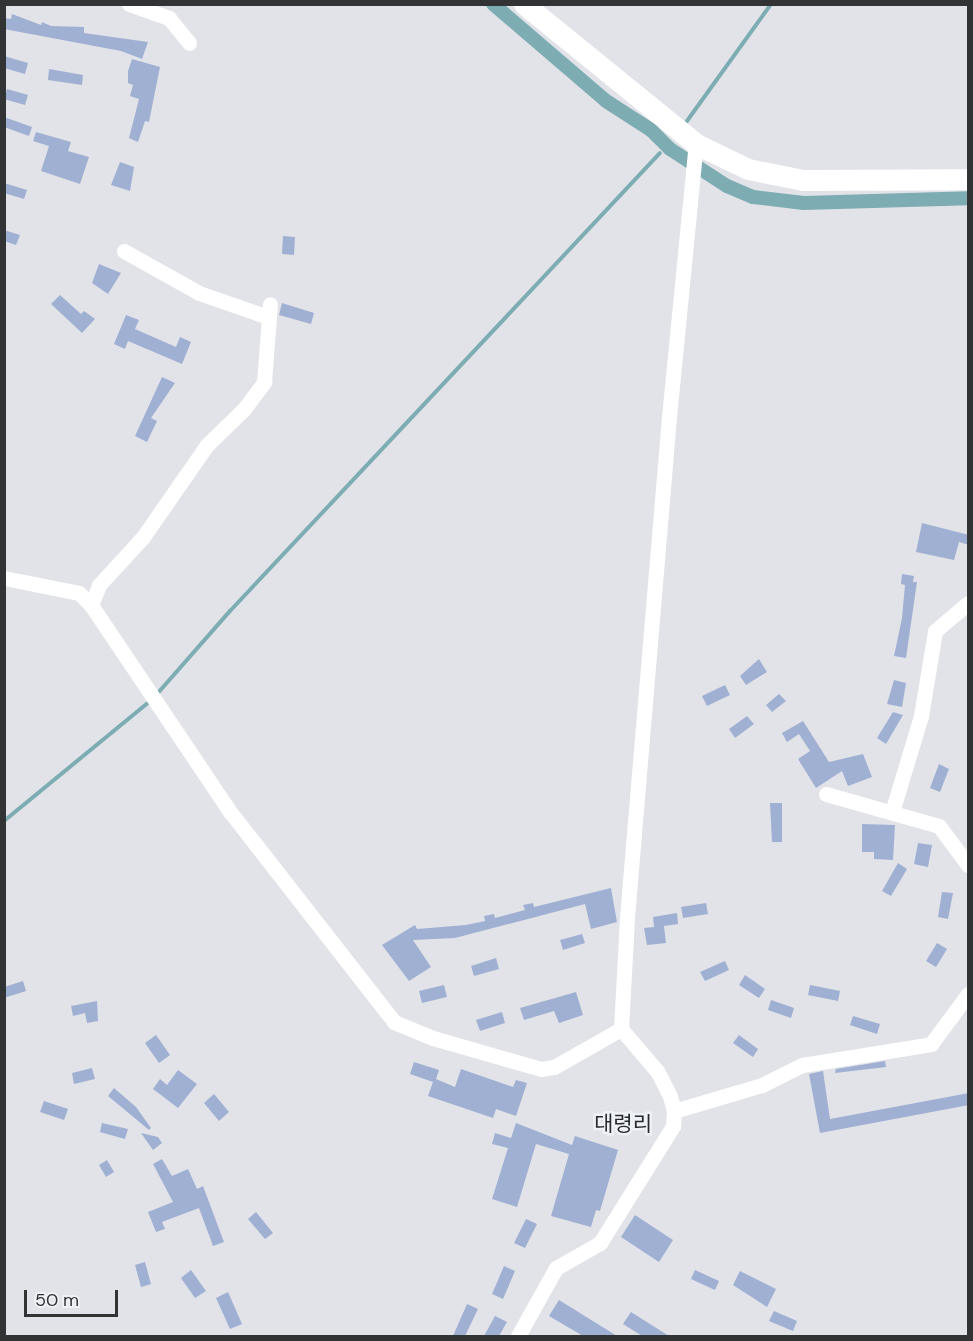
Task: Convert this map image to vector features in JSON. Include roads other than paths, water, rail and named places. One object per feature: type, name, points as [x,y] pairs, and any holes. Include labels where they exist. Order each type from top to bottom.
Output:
[{"type":"street","points":[[129,4],[169,18],[189,43]]},
{"type":"street","points":[[524,4],[695,149],[748,169],[783,179],[969,179]]},
{"type":"street","points":[[518,1336],[556,1268],[600,1243],[661,1148],[672,1126],[674,1111],[657,1071],[621,1029],[627,916],[691,171],[695,149]]},
{"type":"street","points":[[91,605],[99,585],[143,537],[207,445],[260,388],[266,369],[269,310],[199,293],[124,251]]},
{"type":"street","points":[[4,578],[79,594],[91,605],[231,813],[394,1022],[433,1038],[541,1070],[554,1067],[621,1029]]},
{"type":"street","points":[[892,812],[921,716],[935,631],[969,603]]},
{"type":"street","points":[[825,794],[939,826],[969,865]]},
{"type":"street","points":[[674,1111],[762,1085],[802,1065],[931,1044],[967,1002]]},
{"type":"waterway","points":[[493,4],[606,101],[651,130],[670,149],[727,186],[753,197],[804,203],[968,198]]},
{"type":"waterway","points":[[687,121],[771,4]]},
{"type":"waterway","points":[[157,694],[230,611],[660,153]]},
{"type":"waterway","points":[[4,821],[149,702]]},
{"type":"district","name":"대령리","points":[[623,1124]]}]
